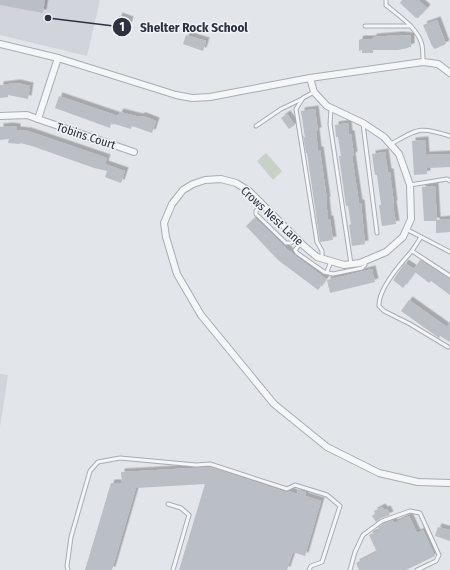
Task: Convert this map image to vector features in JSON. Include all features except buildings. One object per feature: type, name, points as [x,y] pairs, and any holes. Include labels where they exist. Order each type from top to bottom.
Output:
[{"type":"street","points":[[0,44],[58,58],[176,96],[192,98],[210,97],[310,78],[423,62],[438,64],[450,73]]},
{"type":"street","points":[[38,120],[58,58]]},
{"type":"street","name":"Crows Nest Lane","points":[[310,78],[314,92],[326,106],[363,123],[384,137],[399,154],[410,185],[411,219],[403,237],[386,252],[365,261],[344,265],[317,257],[249,191],[236,183],[221,179],[205,180],[193,184],[183,190],[172,204],[164,222],[166,237],[177,274],[201,315],[274,404],[327,446],[379,473],[418,482],[450,483]]},
{"type":"street","name":"Tobins Court","points":[[0,116],[27,115],[134,152]]},
{"type":"lane","points":[[386,0],[386,5],[410,26],[419,38],[422,46],[423,62]]},
{"type":"lane","points":[[365,26],[410,26]]},
{"type":"lane","points":[[256,126],[281,109],[314,92]]},
{"type":"lane","points":[[303,98],[296,109],[317,242],[322,251],[322,258]]},
{"type":"lane","points":[[331,108],[330,124],[351,264]]},
{"type":"lane","points":[[363,123],[377,233]]},
{"type":"lane","points":[[390,144],[414,131],[430,129],[450,136]]},
{"type":"lane","points":[[410,185],[447,178],[450,181]]},
{"type":"lane","points":[[263,205],[256,211],[256,214],[286,243],[291,243],[296,238]]},
{"type":"lane","points":[[406,229],[450,252]]},
{"type":"lane","points":[[421,237],[412,251],[388,281],[379,306],[384,311],[410,324],[448,347]]},
{"type":"lane","points":[[301,243],[295,250],[297,253],[327,272],[333,274],[362,268],[365,265],[365,261]]},
{"type":"lane","points":[[412,251],[450,276]]},
{"type":"lane","points":[[327,272],[331,261]]},
{"type":"lane","points":[[68,570],[67,566],[71,536],[90,471],[98,462],[120,458],[196,465],[210,464],[287,489],[295,485],[327,495],[340,506],[322,562],[311,566],[309,570]]},
{"type":"lane","points":[[168,504],[181,508],[189,515],[173,570]]},
{"type":"lane","points":[[350,570],[355,552],[363,534],[382,521],[410,511],[420,514],[440,555],[436,561],[417,570]]},
{"type":"shaded area","points":[[0,0],[100,0],[87,56],[0,35]]},
{"type":"shaded area","points":[[0,374],[8,375],[0,427]]},
{"type":"green space","points":[[266,153],[282,171],[273,180],[257,161]]},
{"type":"place","name":"Shelter Rock School","points":[[48,18]]}]
